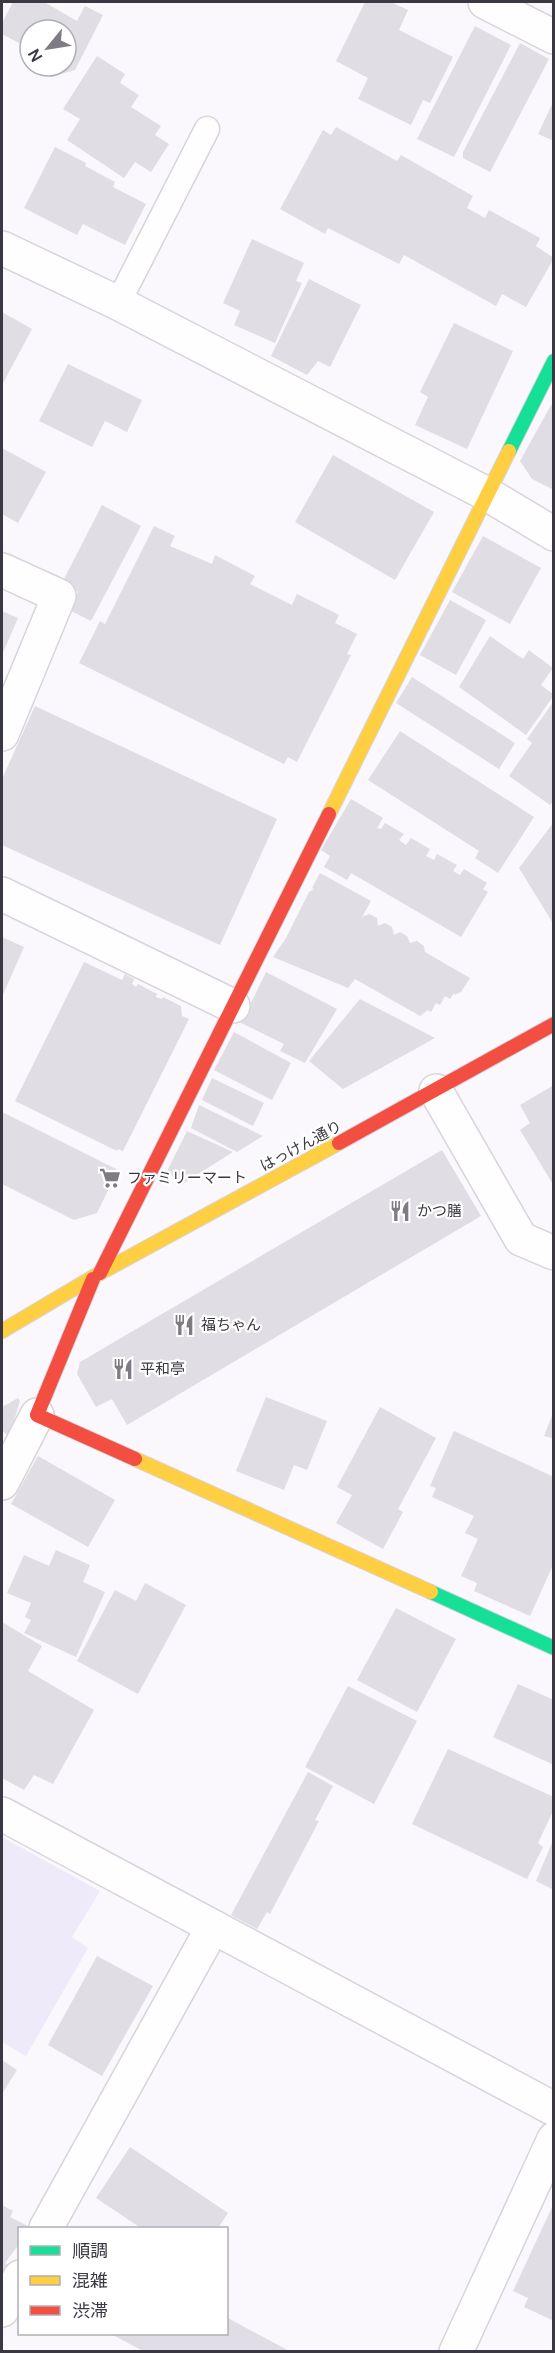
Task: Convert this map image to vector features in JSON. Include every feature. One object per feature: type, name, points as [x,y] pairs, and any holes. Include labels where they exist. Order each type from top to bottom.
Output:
[{"type":"street","points":[[485,2],[554,37]]},
{"type":"street","points":[[2,248],[118,303],[487,494],[554,534]]},
{"type":"street","points":[[2,1483],[37,1415],[97,1276],[554,361]]},
{"type":"street","points":[[2,570],[59,596],[2,734]]},
{"type":"street","points":[[2,894],[233,1006]]},
{"type":"street","name":"はっけん通り","points":[[2,1331],[97,1276],[554,1024]]},
{"type":"street","points":[[436,1091],[521,1239],[554,1253]]},
{"type":"street","points":[[37,1415],[554,1648]]},
{"type":"street","points":[[2,1814],[554,2109]]},
{"type":"street","points":[[47,2227],[213,1928]]},
{"type":"street","points":[[456,2352],[554,2139]]},
{"type":"street","points":[[2,2310],[18,2281]]},
{"type":"lane","points":[[118,303],[207,129]]},
{"type":"shaded area","points":[[2,1837],[100,1891],[72,1937],[88,1948],[26,2056],[2,2042]]},
{"type":"building","points":[[13,2],[44,2],[72,18],[18,18],[18,43],[2,34],[2,23]]},
{"type":"building","points":[[365,2],[391,2],[408,10],[399,30],[453,57],[430,103],[423,100],[411,125],[358,99],[368,78],[336,61]]},
{"type":"building","points":[[85,6],[103,15],[78,64],[78,19]]},
{"type":"building","points":[[475,26],[511,45],[454,157],[417,139]]},
{"type":"building","points":[[520,43],[549,59],[490,172],[463,158],[463,152]]},
{"type":"building","points":[[97,56],[125,74],[120,83],[139,95],[131,107],[161,126],[155,135],[169,144],[151,172],[135,162],[124,178],[67,140],[80,119],[63,109]]},
{"type":"building","points":[[554,100],[554,141],[538,134]]},
{"type":"building","points":[[336,127],[397,161],[401,155],[473,196],[467,208],[485,218],[489,210],[540,238],[536,246],[554,258],[526,307],[502,294],[496,306],[404,255],[399,264],[328,228],[325,234],[280,209],[323,130],[331,135]]},
{"type":"building","points":[[55,147],[115,182],[113,187],[146,204],[125,245],[83,224],[77,235],[24,208]]},
{"type":"building","points":[[252,239],[304,263],[296,281],[302,283],[275,343],[234,325],[240,311],[223,303]]},
{"type":"building","points":[[309,279],[361,305],[330,367],[318,361],[307,375],[271,356]]},
{"type":"building","points":[[2,312],[32,329],[2,385]]},
{"type":"building","points":[[454,323],[513,351],[467,449],[415,425],[428,397],[420,392]]},
{"type":"building","points":[[68,364],[142,400],[127,432],[105,421],[92,447],[39,421]]},
{"type":"building","points":[[551,405],[554,406],[554,490],[532,479],[520,461]]},
{"type":"building","points":[[2,448],[46,472],[18,523],[2,514]]},
{"type":"building","points":[[333,455],[434,512],[395,580],[295,522]]},
{"type":"building","points":[[102,505],[141,526],[91,621],[69,610],[78,592],[62,583]]},
{"type":"building","points":[[154,526],[175,536],[170,546],[212,564],[215,555],[255,576],[250,584],[292,605],[297,594],[339,615],[335,623],[357,634],[347,654],[351,655],[297,762],[288,757],[284,764],[79,663],[100,621],[105,624]]},
{"type":"building","points":[[483,536],[541,568],[510,624],[452,592]]},
{"type":"building","points":[[450,600],[486,620],[456,675],[420,655]]},
{"type":"building","points":[[2,611],[18,618],[2,655]]},
{"type":"building","points":[[490,636],[523,659],[529,650],[553,668],[541,685],[554,695],[526,735],[459,687]]},
{"type":"building","points":[[412,677],[515,743],[499,769],[396,703]]},
{"type":"building","points":[[554,701],[554,801],[550,805],[509,776],[532,743],[527,739]]},
{"type":"building","points":[[35,706],[277,819],[220,945],[2,845],[2,779]]},
{"type":"building","points":[[400,731],[534,817],[498,873],[475,858],[479,851],[368,780]]},
{"type":"building","points":[[351,799],[383,818],[377,828],[381,829],[385,823],[404,834],[399,840],[406,845],[411,838],[430,849],[426,856],[434,860],[437,854],[457,865],[453,871],[460,875],[464,869],[487,883],[483,889],[488,892],[461,937],[351,873],[347,880],[324,867],[330,856],[321,850]]},
{"type":"building","points":[[554,822],[554,925],[519,868]]},
{"type":"building","points":[[320,873],[371,901],[362,917],[369,914],[377,918],[378,926],[385,923],[392,927],[394,935],[400,932],[407,936],[410,943],[417,941],[424,946],[425,952],[470,978],[461,992],[455,995],[454,993],[450,999],[445,996],[440,1005],[436,1003],[431,1012],[428,1010],[420,1016],[355,979],[348,988],[273,957],[286,938],[309,892],[314,889],[312,888]]},
{"type":"building","points":[[2,937],[24,947],[2,997]]},
{"type":"building","points":[[84,962],[122,980],[125,974],[134,979],[132,984],[136,987],[138,984],[157,994],[156,997],[162,999],[163,997],[181,1006],[182,1016],[189,1019],[123,1151],[118,1149],[117,1151],[15,1101]]},
{"type":"building","points":[[266,972],[337,1009],[305,1063],[280,1051],[284,1044],[241,1023]]},
{"type":"building","points":[[360,999],[435,1038],[343,1089],[309,1061]]},
{"type":"building","points":[[234,1032],[291,1063],[272,1100],[214,1070]]},
{"type":"building","points":[[212,1078],[264,1103],[253,1126],[202,1100]]},
{"type":"building","points":[[554,1085],[554,1186],[520,1130],[530,1123],[520,1105]]},
{"type":"building","points":[[199,1105],[263,1136],[237,1152],[191,1128]]},
{"type":"building","points":[[2,1112],[118,1170],[97,1213],[74,1220],[2,1184]]},
{"type":"building","points":[[187,1131],[233,1152],[181,1185],[167,1171]]},
{"type":"building","points":[[442,1150],[481,1216],[127,1425],[112,1399],[96,1407],[77,1374],[80,1362]]},
{"type":"building","points":[[266,1397],[327,1421],[307,1470],[294,1465],[284,1490],[236,1471]]},
{"type":"building","points":[[18,1398],[20,1401],[9,1437],[2,1430],[2,1407]]},
{"type":"building","points":[[380,1407],[436,1438],[398,1509],[403,1512],[383,1549],[336,1523],[352,1495],[337,1487]]},
{"type":"building","points":[[554,1413],[554,1439],[544,1436]]},
{"type":"building","points":[[454,1431],[554,1477],[554,1563],[530,1616],[474,1591],[477,1583],[461,1576],[478,1539],[465,1533],[474,1516],[432,1497],[436,1488],[430,1486]]},
{"type":"building","points":[[38,1456],[115,1500],[88,1547],[11,1504]]},
{"type":"building","points":[[56,1550],[90,1565],[83,1582],[105,1592],[76,1657],[24,1633],[31,1620],[25,1617],[31,1603],[7,1593],[24,1555],[49,1566]]},
{"type":"building","points":[[145,1583],[186,1605],[138,1694],[77,1661],[115,1590],[136,1601]]},
{"type":"building","points":[[396,1608],[456,1639],[417,1712],[357,1680]]},
{"type":"building","points":[[2,1622],[42,1646],[28,1671],[94,1710],[53,1784],[34,1775],[24,1790],[2,1778]]},
{"type":"building","points":[[518,1684],[554,1700],[554,1765],[493,1737]]},
{"type":"building","points":[[348,1686],[417,1721],[374,1804],[305,1767]]},
{"type":"building","points":[[448,1749],[554,1797],[554,1809],[538,1843],[543,1847],[527,1879],[412,1824]]},
{"type":"building","points":[[308,1772],[333,1786],[315,1820],[319,1821],[270,1914],[267,1912],[257,1929],[231,1915]]},
{"type":"building","points":[[554,1838],[554,1890],[536,1881]]},
{"type":"building","points":[[97,1956],[153,1986],[102,2076],[48,2045]]},
{"type":"building","points":[[2,2060],[17,2070],[2,2094]]},
{"type":"building","points":[[130,2147],[228,2213],[219,2227],[140,2227],[96,2198]]},
{"type":"building","points":[[554,2203],[554,2321],[524,2307],[528,2298],[513,2291]]},
{"type":"building","points":[[2,2205],[13,2211],[10,2217],[28,2226],[18,2227],[18,2246],[5,2263],[12,2267],[2,2287]]},
{"type":"building","points":[[228,2318],[291,2352],[145,2352],[113,2335],[228,2335]]},
{"type":"traffic: fast","points":[[509,451],[554,361]]},
{"type":"traffic: fast","points":[[431,1592],[554,1648]]},
{"type":"traffic: slow","points":[[329,814],[509,451]]},
{"type":"traffic: slow","points":[[2,1331],[100,1273],[339,1143]]},
{"type":"traffic: slow","points":[[135,1459],[431,1592]]},
{"type":"traffic: jam","points":[[100,1273],[329,814]]},
{"type":"traffic: jam","points":[[339,1143],[554,1024]]},
{"type":"traffic: jam","points":[[93,1279],[37,1415],[135,1459]]},
{"type":"place","name":"ファミリーマート","points":[[110,1178]]},
{"type":"place","name":"かつ膳","points":[[400,1211]]},
{"type":"place","name":"福ちゃん","points":[[184,1325]]},
{"type":"place","name":"平和亭","points":[[123,1369]]}]
